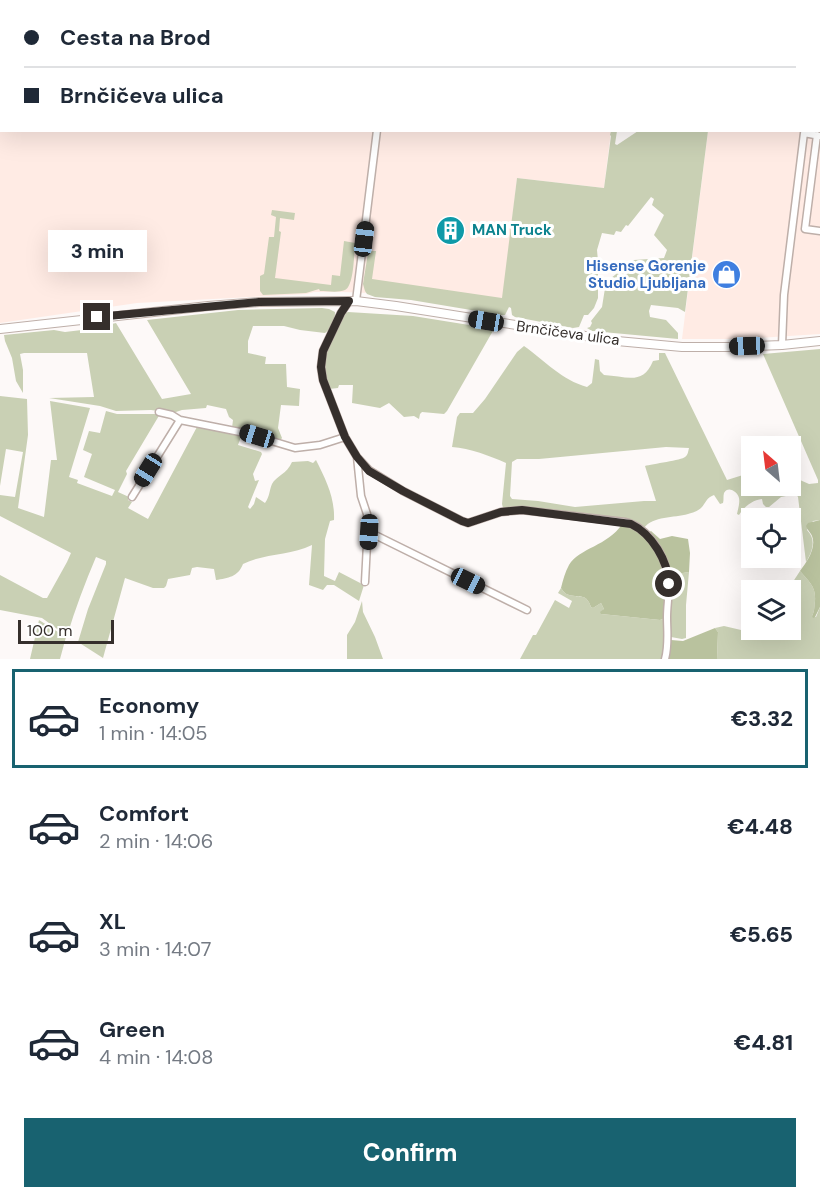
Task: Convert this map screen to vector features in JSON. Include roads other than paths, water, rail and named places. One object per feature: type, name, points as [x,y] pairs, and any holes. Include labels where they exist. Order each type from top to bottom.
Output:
[{"type":"street","points":[[377,132],[353,301],[341,313],[323,351],[321,367],[323,380],[345,437],[369,471],[403,491],[468,523],[501,512],[522,510],[624,522],[637,527],[654,544],[668,577],[668,638],[665,659]]},
{"type":"street","points":[[782,345],[784,295],[804,133],[818,135],[805,229],[820,231]]},
{"type":"street","name":"Brnčičeva ulica","points":[[0,329],[218,305],[353,301],[617,341],[682,347],[782,345],[820,341]]},
{"type":"street","points":[[159,412],[172,415],[180,420],[245,433],[295,448],[320,445],[345,437]]},
{"type":"street","points":[[132,497],[180,420]]},
{"type":"street","points":[[357,457],[360,488],[369,532],[365,582]]},
{"type":"street","points":[[369,532],[527,610]]},
{"type":"place","name":"MAN Truck","points":[[451,230]]},
{"type":"place","name":"Hisense Gorenje Studio Ljubljana","points":[[727,275]]}]
